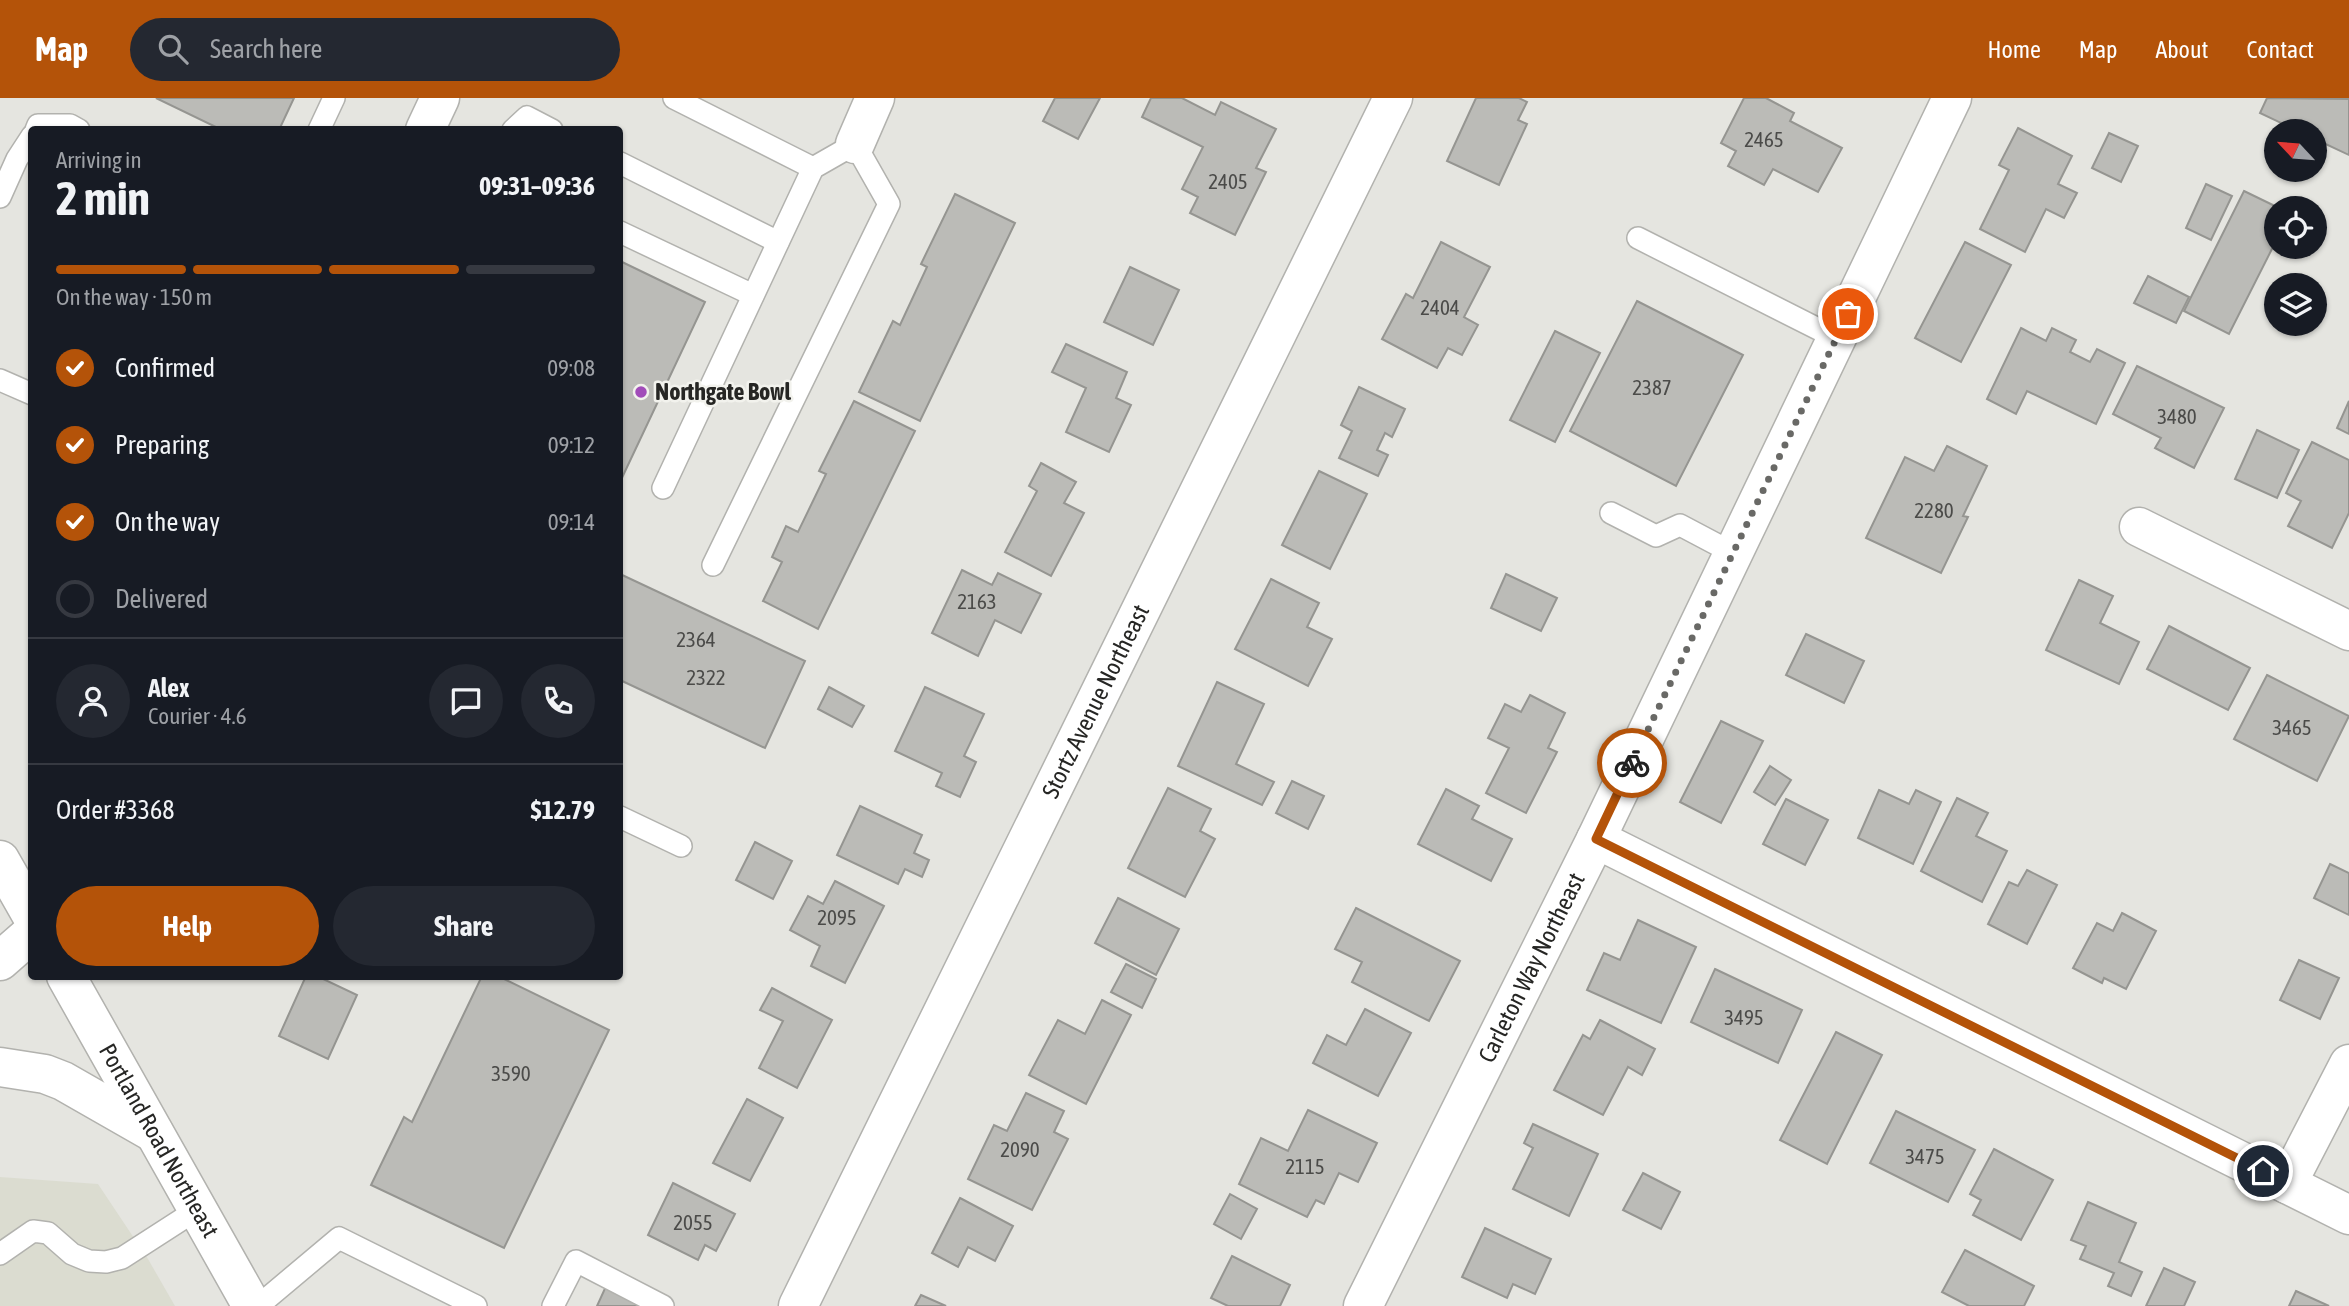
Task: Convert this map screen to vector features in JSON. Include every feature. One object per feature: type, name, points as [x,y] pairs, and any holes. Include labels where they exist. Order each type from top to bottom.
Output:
[{"type":"street","points":[[427,126],[440,98]]},
{"type":"street","points":[[855,144],[875,98]]},
{"type":"street","name":"Stortz Avenue Northeast","points":[[798,1306],[1392,98]]},
{"type":"street","name":"Carleton Way Northeast","points":[[1363,1306],[1596,839],[1952,98]]},
{"type":"street","points":[[2139,527],[2349,631]]},
{"type":"street","points":[[1596,839],[2349,1214]]},
{"type":"street","points":[[0,860],[28,909]]},
{"type":"street","points":[[0,961],[28,936]]},
{"type":"street","name":"Portland Road Northeast","points":[[68,980],[255,1306]]},
{"type":"street","points":[[2287,1184],[2349,1064]]},
{"type":"street","points":[[0,1067],[45,1074],[63,1081],[155,1133]]},
{"type":"lane","points":[[320,126],[334,98]]},
{"type":"lane","points":[[674,98],[813,168]]},
{"type":"lane","points":[[517,126],[527,117],[544,126]]},
{"type":"lane","points":[[38,126],[72,126]]},
{"type":"lane","points":[[0,197],[17,159],[28,142]]},
{"type":"lane","points":[[663,488],[813,168],[855,144],[889,204],[713,565]]},
{"type":"lane","points":[[623,164],[778,242]]},
{"type":"lane","points":[[623,233],[753,295]]},
{"type":"lane","points":[[1638,238],[1836,338]]},
{"type":"lane","points":[[0,380],[28,392]]},
{"type":"lane","points":[[1611,513],[1656,536],[1680,525],[1732,553]]},
{"type":"lane","points":[[623,818],[681,846]]},
{"type":"lane","points":[[0,1254],[33,1231],[48,1233],[72,1254],[89,1261],[106,1262],[122,1258],[198,1209]]},
{"type":"lane","points":[[255,1306],[339,1238],[476,1306]]},
{"type":"lane","points":[[554,1306],[576,1261],[663,1306]]},
{"type":"shaded area","points":[[0,1177],[98,1184],[148,1259],[175,1306],[0,1306]]},
{"type":"building","points":[[156,98],[294,98],[281,126],[214,126]]},
{"type":"building","points":[[1055,98],[1100,98],[1078,139],[1043,121]]},
{"type":"building","points":[[1151,98],[1182,98],[1215,115],[1221,102],[1276,129],[1256,168],[1266,172],[1235,235],[1190,213],[1198,197],[1182,189],[1203,147],[1142,117]]},
{"type":"building","points":[[1476,98],[1519,98],[1527,102],[1518,120],[1527,124],[1499,185],[1447,161]]},
{"type":"building","points":[[1744,98],[1766,98],[1794,113],[1790,121],[1842,148],[1818,192],[1773,169],[1764,185],[1728,166],[1736,151],[1721,143]]},
{"type":"building","points":[[2267,98],[2349,99],[2349,155],[2328,145],[2328,119],[2273,119],[2260,113]]},
{"type":"building","points":[[2018,128],[2072,156],[2058,184],[2077,193],[2064,218],[2046,209],[2025,252],[1980,229],[2009,170],[1999,165]]},
{"type":"building","points":[[2109,133],[2138,146],[2121,182],[2092,168]]},
{"type":"building","points":[[2206,184],[2232,196],[2211,240],[2186,228]]},
{"type":"building","points":[[2244,191],[2264,201],[2264,259],[2267,259],[2229,334],[2184,311]]},
{"type":"building","points":[[955,194],[1015,223],[920,421],[859,392],[893,321],[900,325],[927,267],[921,264]]},
{"type":"building","points":[[1441,242],[1490,267],[1464,317],[1478,325],[1462,355],[1448,348],[1437,368],[1382,339],[1406,294],[1413,298]]},
{"type":"building","points":[[1965,242],[2011,265],[1961,362],[1915,338]]},
{"type":"building","name":"Northgate Bowl","points":[[623,262],[705,302],[623,476]]},
{"type":"building","points":[[1130,267],[1179,290],[1153,345],[1104,322]]},
{"type":"building","points":[[2148,276],[2189,297],[2176,323],[2134,303]]},
{"type":"building","points":[[1637,301],[1743,355],[1676,486],[1570,431]]},
{"type":"building","points":[[2021,328],[2046,341],[2052,328],[2076,340],[2070,352],[2090,362],[2097,349],[2125,363],[2096,424],[2027,391],[2016,414],[1987,399]]},
{"type":"building","points":[[1555,331],[1600,353],[1555,442],[1510,420]]},
{"type":"building","points":[[1066,344],[1127,372],[1116,398],[1131,405],[1109,452],[1066,432],[1086,388],[1052,372]]},
{"type":"building","points":[[2137,366],[2224,408],[2194,468],[2155,448],[2161,438],[2113,414]]},
{"type":"building","points":[[1359,387],[1405,409],[1392,437],[1385,433],[1377,450],[1388,455],[1378,476],[1339,458],[1352,431],[1341,425]]},
{"type":"building","points":[[854,401],[915,431],[818,629],[763,601],[782,562],[772,557],[786,526],[798,532],[826,474],[819,471]]},
{"type":"building","points":[[2349,401],[2349,434],[2337,428]]},
{"type":"building","points":[[2257,430],[2299,450],[2277,498],[2235,479]]},
{"type":"building","points":[[2312,442],[2349,460],[2349,513],[2332,548],[2288,526],[2301,501],[2286,493]]},
{"type":"building","points":[[1947,446],[1987,466],[1963,516],[1968,517],[1941,573],[1866,538],[1905,457],[1934,471]]},
{"type":"building","points":[[1041,463],[1076,482],[1064,503],[1084,513],[1051,576],[1005,552],[1037,491],[1029,486]]},
{"type":"building","points":[[1319,471],[1367,494],[1330,569],[1282,545]]},
{"type":"building","points":[[962,570],[992,585],[998,573],[1041,594],[1021,633],[995,620],[978,656],[932,633]]},
{"type":"building","points":[[1506,574],[1557,598],[1541,631],[1491,608]]},
{"type":"building","points":[[623,575],[805,661],[765,748],[623,681]]},
{"type":"building","points":[[1271,579],[1319,603],[1307,627],[1332,639],[1308,686],[1235,649]]},
{"type":"building","points":[[2079,580],[2113,596],[2100,623],[2139,642],[2119,684],[2046,650]]},
{"type":"building","points":[[2169,626],[2250,668],[2228,710],[2147,669]]},
{"type":"building","points":[[1806,634],[1864,661],[1844,703],[1786,675]]},
{"type":"building","points":[[2267,675],[2349,716],[2317,781],[2234,739]]},
{"type":"building","points":[[1217,682],[1264,704],[1236,764],[1274,782],[1262,805],[1178,766]]},
{"type":"building","points":[[829,687],[864,706],[852,727],[818,709]]},
{"type":"building","points":[[925,687],[984,714],[964,756],[976,762],[960,797],[936,786],[942,773],[895,751]]},
{"type":"building","points":[[1530,695],[1565,713],[1548,748],[1557,752],[1526,813],[1486,793],[1509,748],[1488,738],[1505,704],[1521,712]]},
{"type":"building","points":[[1721,721],[1763,741],[1721,823],[1680,802]]},
{"type":"building","points":[[1770,766],[1791,780],[1775,805],[1754,792]]},
{"type":"building","points":[[1292,781],[1324,796],[1308,829],[1276,813]]},
{"type":"building","points":[[1168,788],[1211,809],[1200,831],[1215,839],[1185,897],[1128,868]]},
{"type":"building","points":[[1446,789],[1479,806],[1472,819],[1512,839],[1491,881],[1418,844]]},
{"type":"building","points":[[1879,790],[1909,804],[1916,790],[1941,802],[1913,864],[1858,838]]},
{"type":"building","points":[[1957,798],[1988,813],[1976,836],[2007,851],[1982,902],[1921,871]]},
{"type":"building","points":[[1786,799],[1828,820],[1805,865],[1763,844]]},
{"type":"building","points":[[860,806],[922,835],[914,853],[929,860],[922,877],[905,869],[898,884],[837,855]]},
{"type":"building","points":[[755,842],[792,861],[773,899],[736,880]]},
{"type":"building","points":[[2330,864],[2349,873],[2349,915],[2314,898]]},
{"type":"building","points":[[2027,870],[2057,885],[2027,944],[1988,924],[2009,882],[2018,886]]},
{"type":"building","points":[[835,881],[884,906],[845,983],[811,966],[820,946],[790,930],[808,896],[823,904]]},
{"type":"building","points":[[1118,898],[1179,929],[1156,975],[1095,943]]},
{"type":"building","points":[[1356,908],[1460,961],[1429,1021],[1352,982],[1362,962],[1335,949]]},
{"type":"building","points":[[2122,913],[2156,931],[2126,989],[2104,978],[2102,983],[2073,968],[2097,923],[2113,931]]},
{"type":"building","points":[[1638,920],[1696,947],[1661,1023],[1587,990],[1604,953],[1620,960]]},
{"type":"building","points":[[2299,960],[2339,978],[2320,1019],[2280,1000]]},
{"type":"building","points":[[1126,964],[1156,979],[1142,1008],[1111,992]]},
{"type":"building","points":[[1715,969],[1802,1010],[1778,1063],[1691,1022]]},
{"type":"building","points":[[304,980],[325,980],[357,995],[328,1059],[279,1036]]},
{"type":"building","points":[[480,980],[506,980],[609,1030],[504,1248],[371,1185],[404,1117],[412,1122]]},
{"type":"building","points":[[772,988],[832,1020],[797,1088],[759,1068],[783,1021],[760,1010]]},
{"type":"building","points":[[1102,1000],[1131,1015],[1086,1104],[1029,1075],[1058,1020],[1085,1034]]},
{"type":"building","points":[[1365,1009],[1411,1033],[1378,1096],[1313,1063],[1327,1035],[1346,1045]]},
{"type":"building","points":[[1600,1020],[1655,1049],[1642,1075],[1628,1067],[1603,1115],[1554,1090],[1583,1035],[1590,1039]]},
{"type":"building","points":[[1836,1032],[1882,1055],[1827,1164],[1780,1140]]},
{"type":"building","points":[[1026,1093],[1064,1111],[1054,1132],[1068,1139],[1032,1210],[968,1179],[994,1125],[1007,1131]]},
{"type":"building","points":[[747,1099],[783,1118],[750,1181],[713,1163]]},
{"type":"building","points":[[1308,1110],[1377,1143],[1358,1182],[1339,1173],[1324,1204],[1316,1200],[1307,1217],[1239,1184],[1261,1138],[1288,1151]]},
{"type":"building","points":[[1896,1111],[1975,1150],[1948,1202],[1870,1163]]},
{"type":"building","points":[[1533,1124],[1598,1154],[1569,1216],[1513,1189],[1533,1148],[1524,1143]]},
{"type":"building","points":[[1994,1149],[2053,1180],[2021,1240],[1973,1215],[1981,1200],[1970,1194]]},
{"type":"building","points":[[1643,1173],[1680,1192],[1661,1229],[1623,1210]]},
{"type":"building","points":[[673,1183],[735,1214],[716,1251],[705,1245],[698,1260],[648,1235]]},
{"type":"building","points":[[1230,1194],[1257,1209],[1241,1239],[1214,1224]]},
{"type":"building","points":[[960,1198],[1013,1226],[995,1261],[968,1247],[958,1267],[932,1253]]},
{"type":"building","points":[[2088,1202],[2136,1223],[2119,1262],[2142,1272],[2131,1296],[2108,1286],[2114,1273],[2080,1259],[2086,1246],[2071,1240]]},
{"type":"building","points":[[1485,1228],[1551,1259],[1535,1294],[1513,1284],[1507,1298],[1462,1277]]},
{"type":"building","points":[[1965,1250],[2034,1286],[2024,1306],[1969,1306],[1942,1292]]},
{"type":"building","points":[[1232,1256],[1290,1285],[1280,1306],[1228,1306],[1211,1298]]},
{"type":"building","points":[[2164,1268],[2195,1282],[2184,1306],[2146,1306]]},
{"type":"building","points":[[607,1284],[653,1306],[597,1306]]},
{"type":"building","points":[[2296,1291],[2329,1306],[2289,1306]]},
{"type":"building","points":[[921,1295],[946,1306],[915,1306]]},
{"type":"way so far","points":[[1632,763],[1848,314]]},
{"type":"place","name":"Northgate Bowl","points":[[641,392]]},
{"type":"route","points":[[1632,763],[1596,839],[2263,1171]]}]
